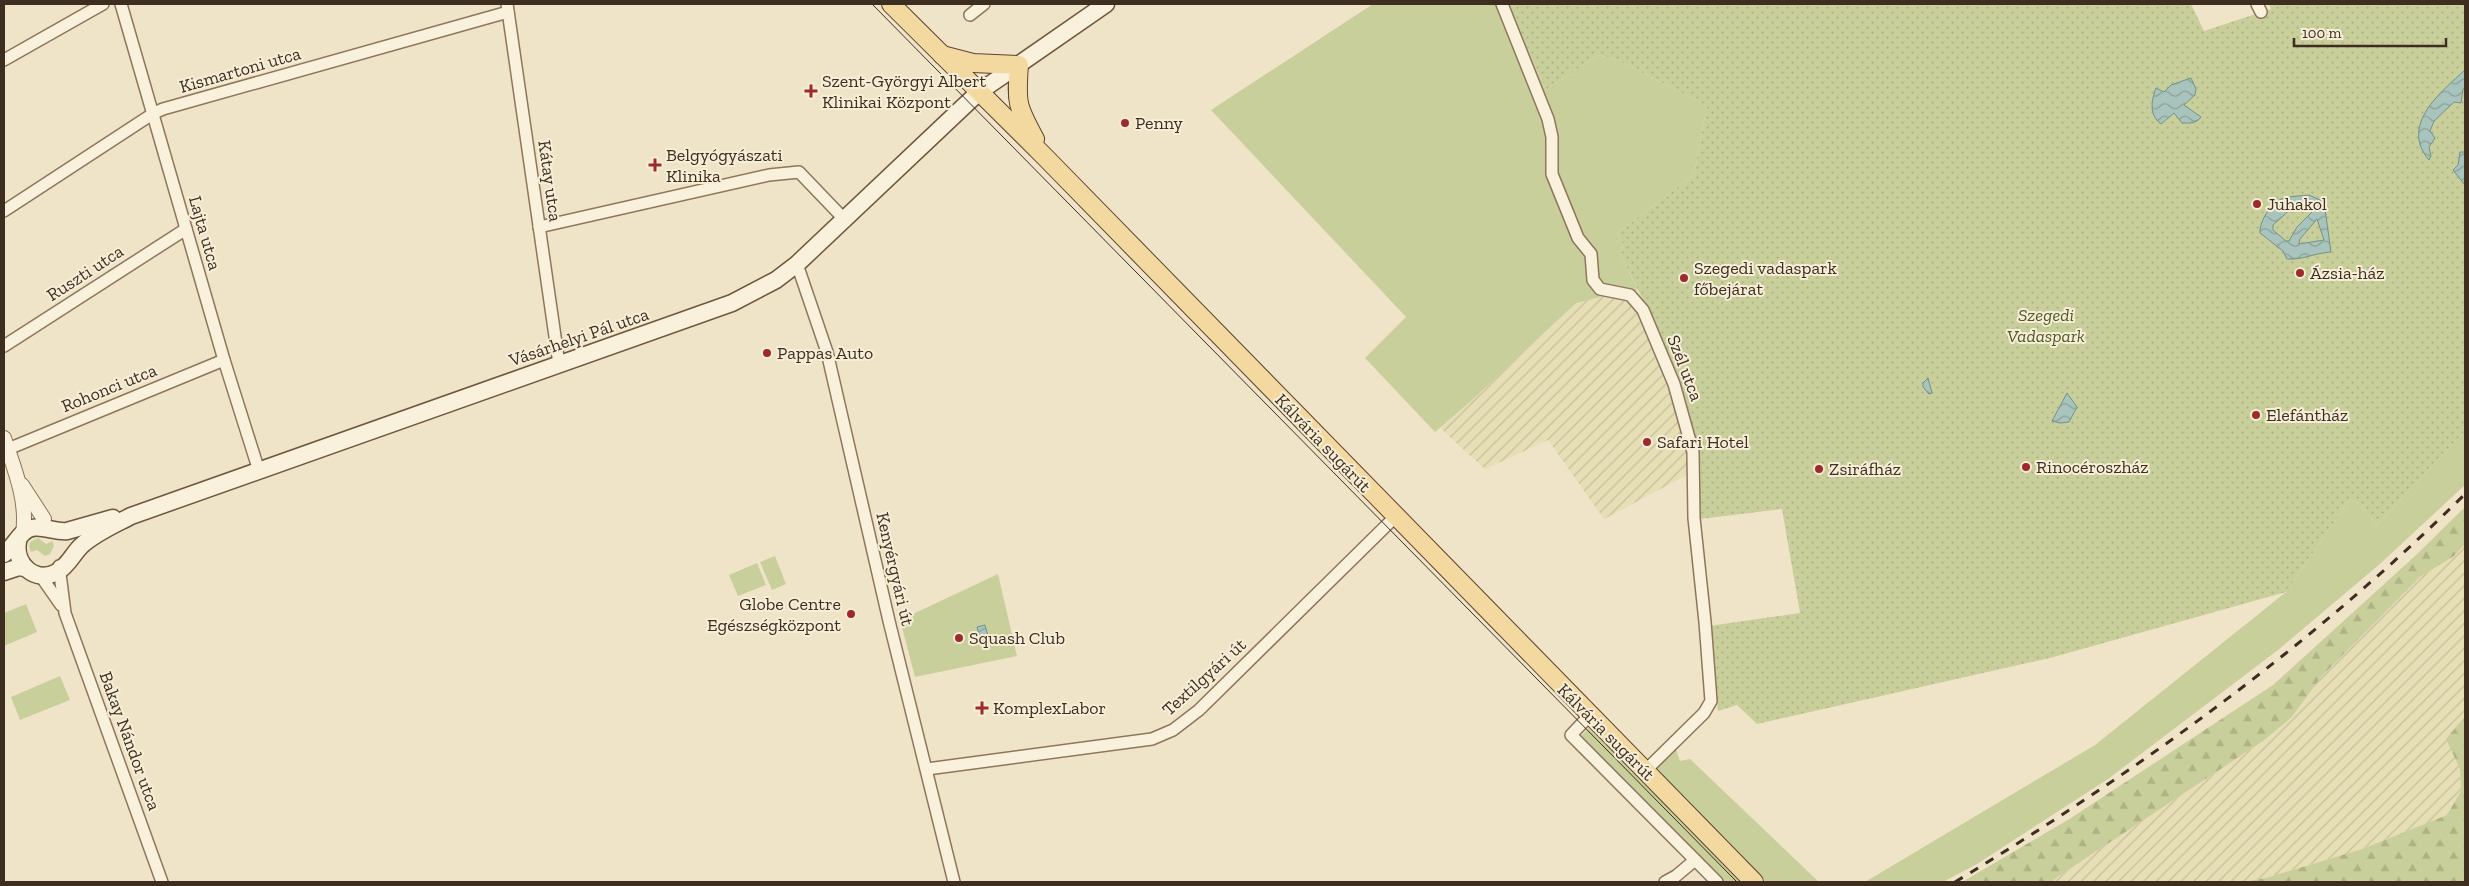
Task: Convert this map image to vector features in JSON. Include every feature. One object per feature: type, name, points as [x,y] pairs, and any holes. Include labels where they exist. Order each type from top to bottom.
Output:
[{"type":"main road","name":"Kálvária sugárút","points":[[890,4],[1045,157],[1754,882]]},
{"type":"main road","name":"Vásárhelyi Pál utca","points":[[40,575],[50,575],[78,540],[100,533],[131,516],[713,311],[758,290],[797,264],[846,221],[979,92],[1106,4]]},
{"type":"main road","points":[[940,54],[973,63],[1019,65],[1016,97],[1020,112],[1045,157]]},
{"type":"main road","name":"Vásárhelyi Pál utca","points":[[17,536],[39,527],[54,526],[113,513],[131,516]]},
{"type":"main road","points":[[54,526],[61,562]]},
{"type":"main road","points":[[4,554],[17,536]]},
{"type":"main road","points":[[17,536],[22,564],[40,575]]},
{"type":"main road","name":"Vásárhelyi Pál utca","points":[[4,566],[22,564],[48,566],[61,562]]},
{"type":"main road","name":"Vásárhelyi Pál utca","points":[[4,572],[19,567],[22,564]]},
{"type":"street","points":[[4,60],[102,4]]},
{"type":"street","name":"Lajta utca","points":[[121,4],[224,360],[259,471]]},
{"type":"street","points":[[970,15],[984,4]]},
{"type":"street","name":"Szél utca","points":[[1502,4],[1548,119],[1552,137],[1552,174],[1578,238],[1591,254],[1592,280],[1600,289],[1630,295],[1643,310],[1674,384],[1693,452],[1694,518],[1706,622],[1711,701],[1704,713],[1645,771]]},
{"type":"street","name":"Kismartoni utca","points":[[4,210],[154,113],[507,8]]},
{"type":"street","name":"Kátay utca","points":[[507,8],[559,364]]},
{"type":"street","points":[[539,227],[769,175],[799,172],[846,221]]},
{"type":"street","name":"Ruszti utca","points":[[4,346],[186,229]]},
{"type":"street","name":"Kenyérgyári út","points":[[797,264],[827,352],[889,620],[954,882]]},
{"type":"street","name":"Rohonci utca","points":[[6,444],[224,360]]},
{"type":"street","points":[[6,444],[19,480],[54,526]]},
{"type":"street","points":[[17,536],[19,480]]},
{"type":"street","name":"Textilgyári út","points":[[927,769],[1152,739],[1173,730],[1186,722],[1395,517]]},
{"type":"street","name":"Bakay Nándor utca","points":[[61,562],[65,613]]},
{"type":"street","name":"Bakay Nándor utca","points":[[40,575],[54,593],[65,613],[162,882]]},
{"type":"street","points":[[1590,715],[1571,735],[1717,882]]},
{"type":"street","points":[[1665,882],[1676,876],[1695,860]]},
{"type":"shaded area","points":[[1637,288],[1679,381],[1689,417],[1697,459],[1701,523],[1689,474],[1604,519],[1548,440],[1485,469],[1440,428],[1576,302]]},
{"type":"shaded area","points":[[2465,544],[2465,716],[2447,739],[2460,769],[2461,791],[2447,815],[2362,849],[2266,878],[2243,882],[2054,882],[2053,880],[2263,741],[2291,718],[2322,676],[2420,577],[2454,556]]},
{"type":"green space","points":[[1373,4],[1508,4],[1546,90],[1598,55],[1618,60],[1707,106],[1694,175],[1617,233],[1623,244],[1621,255],[1637,288],[1576,303],[1435,432],[1365,358],[1406,317],[1211,110]]},
{"type":"green space","name":"Szegedi Vadaspark","points":[[1508,4],[2191,4],[2204,31],[2271,9],[2269,4],[2465,4],[2465,431],[2376,526],[2361,504],[2350,499],[2286,592],[2050,658],[1757,724],[1737,705],[1718,711],[1709,626],[1800,613],[1782,509],[1700,519],[1697,458],[1685,405],[1667,354],[1621,255],[1623,244],[1617,233],[1694,175],[1707,106],[1618,60],[1598,55],[1546,90]]},
{"type":"green space","points":[[2465,431],[2465,485],[2381,563],[2278,650],[2108,779],[1977,864],[1943,882],[1865,882],[2095,745],[2286,592],[2350,499],[2361,504],[2376,526]]},
{"type":"green space","points":[[2465,507],[2465,544],[2454,556],[2420,577],[2322,676],[2291,718],[2263,741],[2053,880],[2054,882],[1962,882],[2071,818],[2273,685],[2415,556]]},
{"type":"green space","points":[[38,538],[46,544],[52,541],[54,546],[50,554],[45,556],[37,550],[31,552],[30,542]]},
{"type":"green space","points":[[775,556],[786,584],[772,590],[760,562]]},
{"type":"green space","points":[[757,563],[766,585],[738,596],[729,575]]},
{"type":"green space","name":"Squash Club","points":[[998,574],[1017,656],[915,677],[900,620]]},
{"type":"green space","points":[[26,604],[37,632],[4,646],[4,613]]},
{"type":"green space","points":[[60,676],[70,700],[20,720],[11,697]]},
{"type":"green space","points":[[2465,716],[2465,882],[2243,882],[2266,878],[2362,849],[2447,815],[2461,791],[2460,769],[2446,739]]},
{"type":"green space","points":[[1590,727],[1642,781],[1675,746],[1680,761],[1690,759],[1819,882],[1722,882],[1579,738]]},
{"type":"water","points":[[2465,70],[2465,88],[2463,89],[2461,103],[2454,102],[2434,121],[2430,131],[2435,138],[2429,147],[2431,156],[2429,160],[2421,147],[2419,134],[2421,122],[2435,99]]},
{"type":"water","points":[[2191,78],[2196,89],[2195,95],[2184,105],[2201,117],[2195,122],[2182,123],[2174,113],[2161,124],[2154,116],[2152,107],[2156,88],[2164,92],[2171,85]]},
{"type":"water","points":[[2460,152],[2465,152],[2465,185],[2453,170],[2458,165]]},
{"type":"water","points":[[2309,195],[2324,202],[2331,252],[2287,259],[2283,251],[2260,233],[2260,228],[2264,217],[2279,200],[2287,197]],"holes":[[[2294,206],[2312,208],[2314,210],[2297,227],[2289,241],[2286,241],[2273,230],[2273,225]],[[2317,219],[2324,240],[2299,244],[2300,239]]]},
{"type":"water","points":[[1928,378],[1932,393],[1929,394],[1923,387],[1923,383]]},
{"type":"water","points":[[2067,393],[2077,407],[2069,422],[2060,423],[2052,421]]},
{"type":"water","points":[[985,625],[989,640],[981,642],[977,627]]},
{"type":"tram line","points":[[872,4],[1737,882]]},
{"type":"railway","points":[[1955,882],[2090,796],[2222,703],[2347,602],[2465,494]]},
{"type":"place","name":"Szent-Györgyi Albert Klinikai Központ","points":[[811,91]]},
{"type":"place","name":"Penny","points":[[1125,123]]},
{"type":"place","name":"Belgyógyászati Klinika","points":[[655,165]]},
{"type":"place","name":"Juhakol","points":[[2257,204]]},
{"type":"place","name":"Ázsia-ház","points":[[2300,273]]},
{"type":"place","name":"Szegedi vadaspark főbejárat","points":[[1684,278]]},
{"type":"place","name":"Pappas Auto","points":[[767,353]]},
{"type":"place","name":"Elefántház","points":[[2256,415]]},
{"type":"place","name":"Safari Hotel","points":[[1647,442]]},
{"type":"place","name":"Rinocéroszház","points":[[2026,467]]},
{"type":"place","name":"Zsiráfház","points":[[1819,469]]},
{"type":"place","name":"Globe Centre Egészségközpont","points":[[851,614]]},
{"type":"place","name":"Squash Club","points":[[959,638]]},
{"type":"place","name":"KomplexLabor","points":[[982,708]]}]
